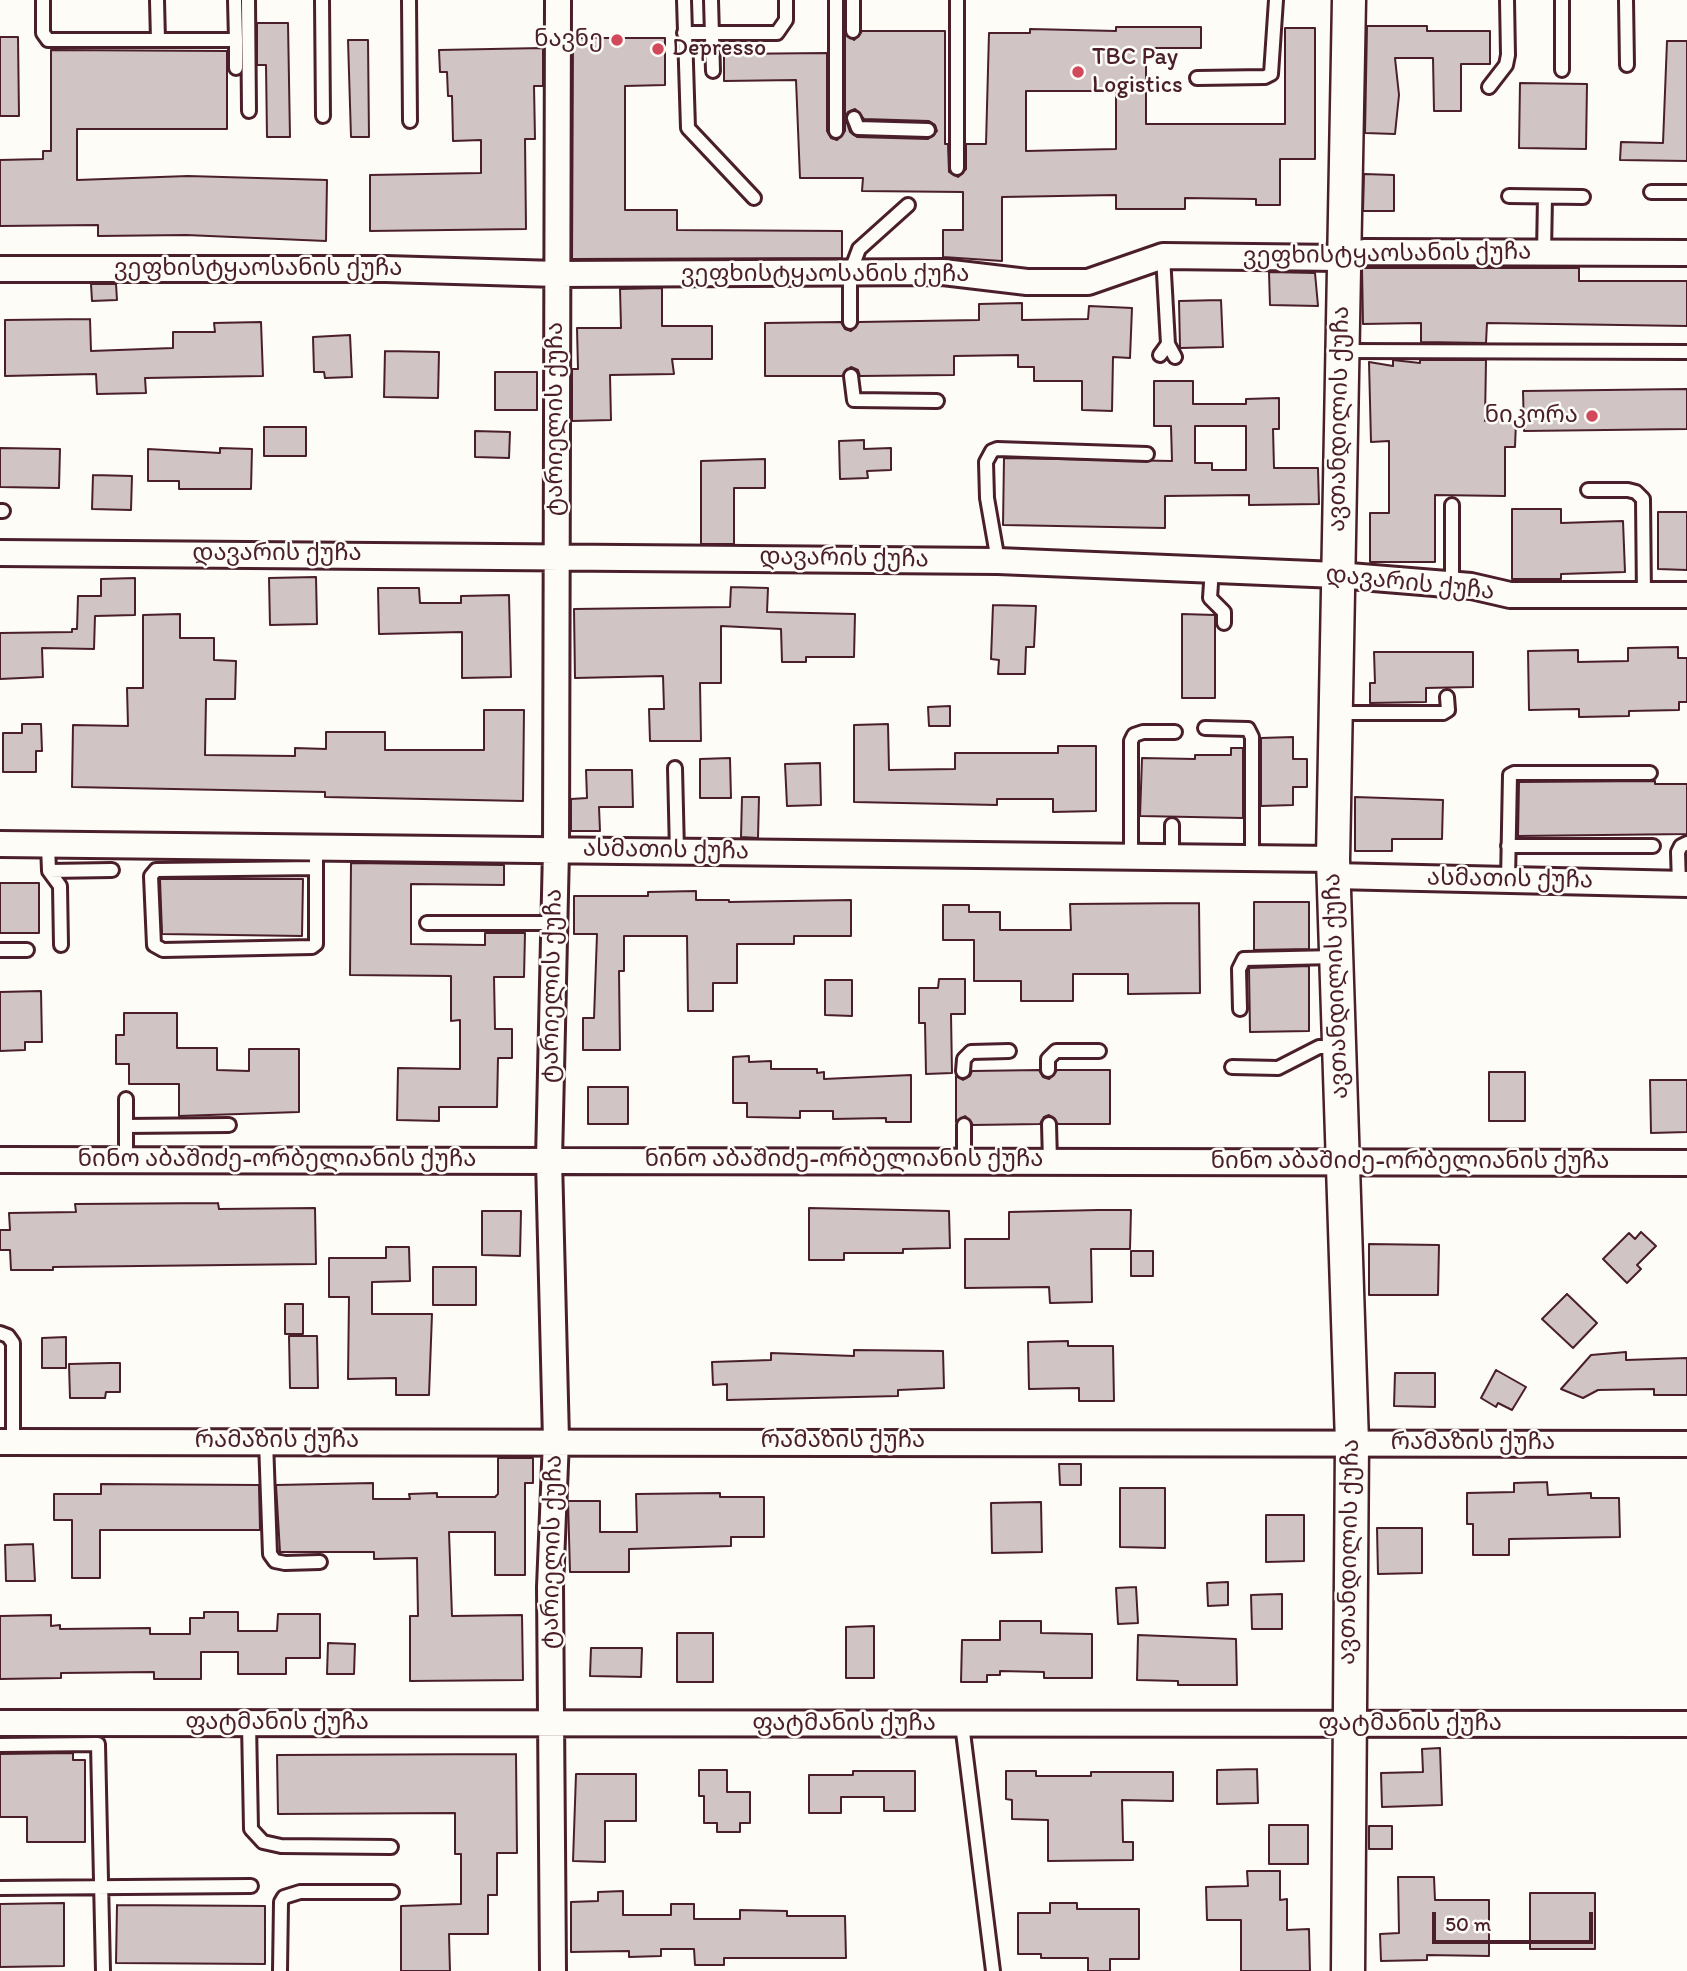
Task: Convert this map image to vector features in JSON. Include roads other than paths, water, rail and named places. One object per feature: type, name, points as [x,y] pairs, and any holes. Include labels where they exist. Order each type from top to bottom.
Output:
[{"type":"street","name":"ტარიელის ქუჩა","points":[[553,1971],[550,1723],[556,1440],[549,1160],[556,850],[558,0]]},
{"type":"street","name":"ავთანდილის ქუჩა","points":[[1348,1971],[1352,1443],[1333,868],[1343,351],[1342,258],[1349,0]]},
{"type":"street","name":"ვეფხისტყაოსანის ქუჩა","points":[[0,269],[386,269],[556,274],[943,272],[1027,282],[1088,282],[1163,256],[1342,258],[1363,252],[1687,253]]},
{"type":"street","name":"დავარის ქუჩა","points":[[0,553],[556,555],[998,561],[1337,575],[1452,584],[1510,595],[1687,595]]},
{"type":"street","name":"ასმათის ქუჩა","points":[[0,844],[316,858],[556,850],[1252,858],[1333,868],[1508,880],[1683,884]]},
{"type":"street","name":"ნინო აბაშიძე-ორბელიანის ქუჩა","points":[[0,1160],[1687,1163]]},
{"type":"street","name":"რამაზის ქუჩა","points":[[7,1442],[556,1440],[1687,1444]]},
{"type":"street","name":"ფატმანის ქუჩა","points":[[0,1723],[1687,1724]]},
{"type":"lane","points":[[43,0],[43,33],[48,40],[236,40]]},
{"type":"lane","points":[[158,0],[158,40]]},
{"type":"lane","points":[[235,0],[236,68]]},
{"type":"lane","points":[[248,0],[249,111]]},
{"type":"lane","points":[[322,0],[323,116]]},
{"type":"lane","points":[[409,0],[410,121]]},
{"type":"lane","points":[[684,0],[688,128],[754,198]]},
{"type":"lane","points":[[711,0],[713,71]]},
{"type":"lane","points":[[684,33],[777,33],[786,20],[786,0]]},
{"type":"lane","points":[[836,0],[836,131]]},
{"type":"lane","points":[[853,0],[853,31]]},
{"type":"lane","points":[[957,0],[957,168]]},
{"type":"lane","points":[[1197,78],[1265,77],[1271,74],[1276,0]]},
{"type":"lane","points":[[1489,87],[1506,65],[1507,0]]},
{"type":"lane","points":[[1562,0],[1562,70]]},
{"type":"lane","points":[[1626,0],[1627,65]]},
{"type":"lane","points":[[855,118],[858,128],[928,130]]},
{"type":"lane","points":[[1651,192],[1687,192]]},
{"type":"lane","points":[[1509,196],[1583,197]]},
{"type":"lane","points":[[1544,253],[1545,197]]},
{"type":"lane","points":[[850,322],[850,273],[859,249],[908,205]]},
{"type":"lane","points":[[1163,256],[1164,350],[1175,357]]},
{"type":"lane","points":[[1343,351],[1687,352]]},
{"type":"lane","points":[[851,376],[854,400],[937,401]]},
{"type":"lane","points":[[998,561],[986,498],[986,462],[992,451],[1147,454]]},
{"type":"lane","points":[[1588,490],[1628,490],[1636,492],[1643,499],[1644,597]]},
{"type":"lane","points":[[1452,505],[1452,584]]},
{"type":"lane","points":[[1212,568],[1210,598],[1224,612],[1224,623]]},
{"type":"lane","points":[[1335,713],[1443,713],[1448,710],[1447,697]]},
{"type":"lane","points":[[1205,728],[1248,729],[1252,737],[1252,858]]},
{"type":"lane","points":[[1131,857],[1131,741],[1134,735],[1143,732],[1175,732]]},
{"type":"lane","points":[[675,768],[677,852]]},
{"type":"lane","points":[[1508,880],[1509,780],[1514,773],[1650,773]]},
{"type":"lane","points":[[1172,825],[1172,857]]},
{"type":"lane","points":[[1683,884],[1678,852],[1681,846],[1687,844]]},
{"type":"lane","points":[[48,845],[49,871],[60,886],[61,945]]},
{"type":"lane","points":[[1508,846],[1653,846]]},
{"type":"lane","points":[[316,858],[316,944],[312,947],[163,950],[154,945],[151,876],[156,870],[316,858]]},
{"type":"lane","points":[[49,871],[112,870]]},
{"type":"lane","points":[[427,923],[555,923]]},
{"type":"lane","points":[[0,950],[27,950]]},
{"type":"lane","points":[[1240,1009],[1239,969],[1244,959],[1336,957]]},
{"type":"lane","points":[[1232,1068],[1278,1068],[1318,1047],[1339,1047]]},
{"type":"lane","points":[[963,1071],[964,1059],[971,1052],[1009,1051]]},
{"type":"lane","points":[[1048,1070],[1048,1059],[1056,1051],[1099,1051]]},
{"type":"lane","points":[[126,1099],[126,1160]]},
{"type":"lane","points":[[1049,1124],[1050,1161]]},
{"type":"lane","points":[[126,1126],[229,1125]]},
{"type":"lane","points":[[964,1125],[964,1160]]},
{"type":"lane","points":[[0,1333],[8,1336],[13,1343],[7,1442]]},
{"type":"lane","points":[[266,1441],[270,1554],[275,1561],[285,1563],[320,1562]]},
{"type":"lane","points":[[248,1723],[251,1829],[263,1842],[281,1846],[391,1847]]},
{"type":"lane","points":[[962,1724],[993,1971]]},
{"type":"lane","points":[[0,1745],[98,1744],[103,1971]]},
{"type":"lane","points":[[0,1888],[251,1886]]},
{"type":"lane","points":[[280,1971],[281,1902],[284,1897],[300,1892],[392,1892]]},
{"type":"place","name":"ნავნე","points":[[617,40]]},
{"type":"place","name":"Depresso","points":[[658,49]]},
{"type":"place","name":"TBC Pay Logistics","points":[[1078,72]]},
{"type":"place","name":"ნიკორა","points":[[1592,416]]}]
